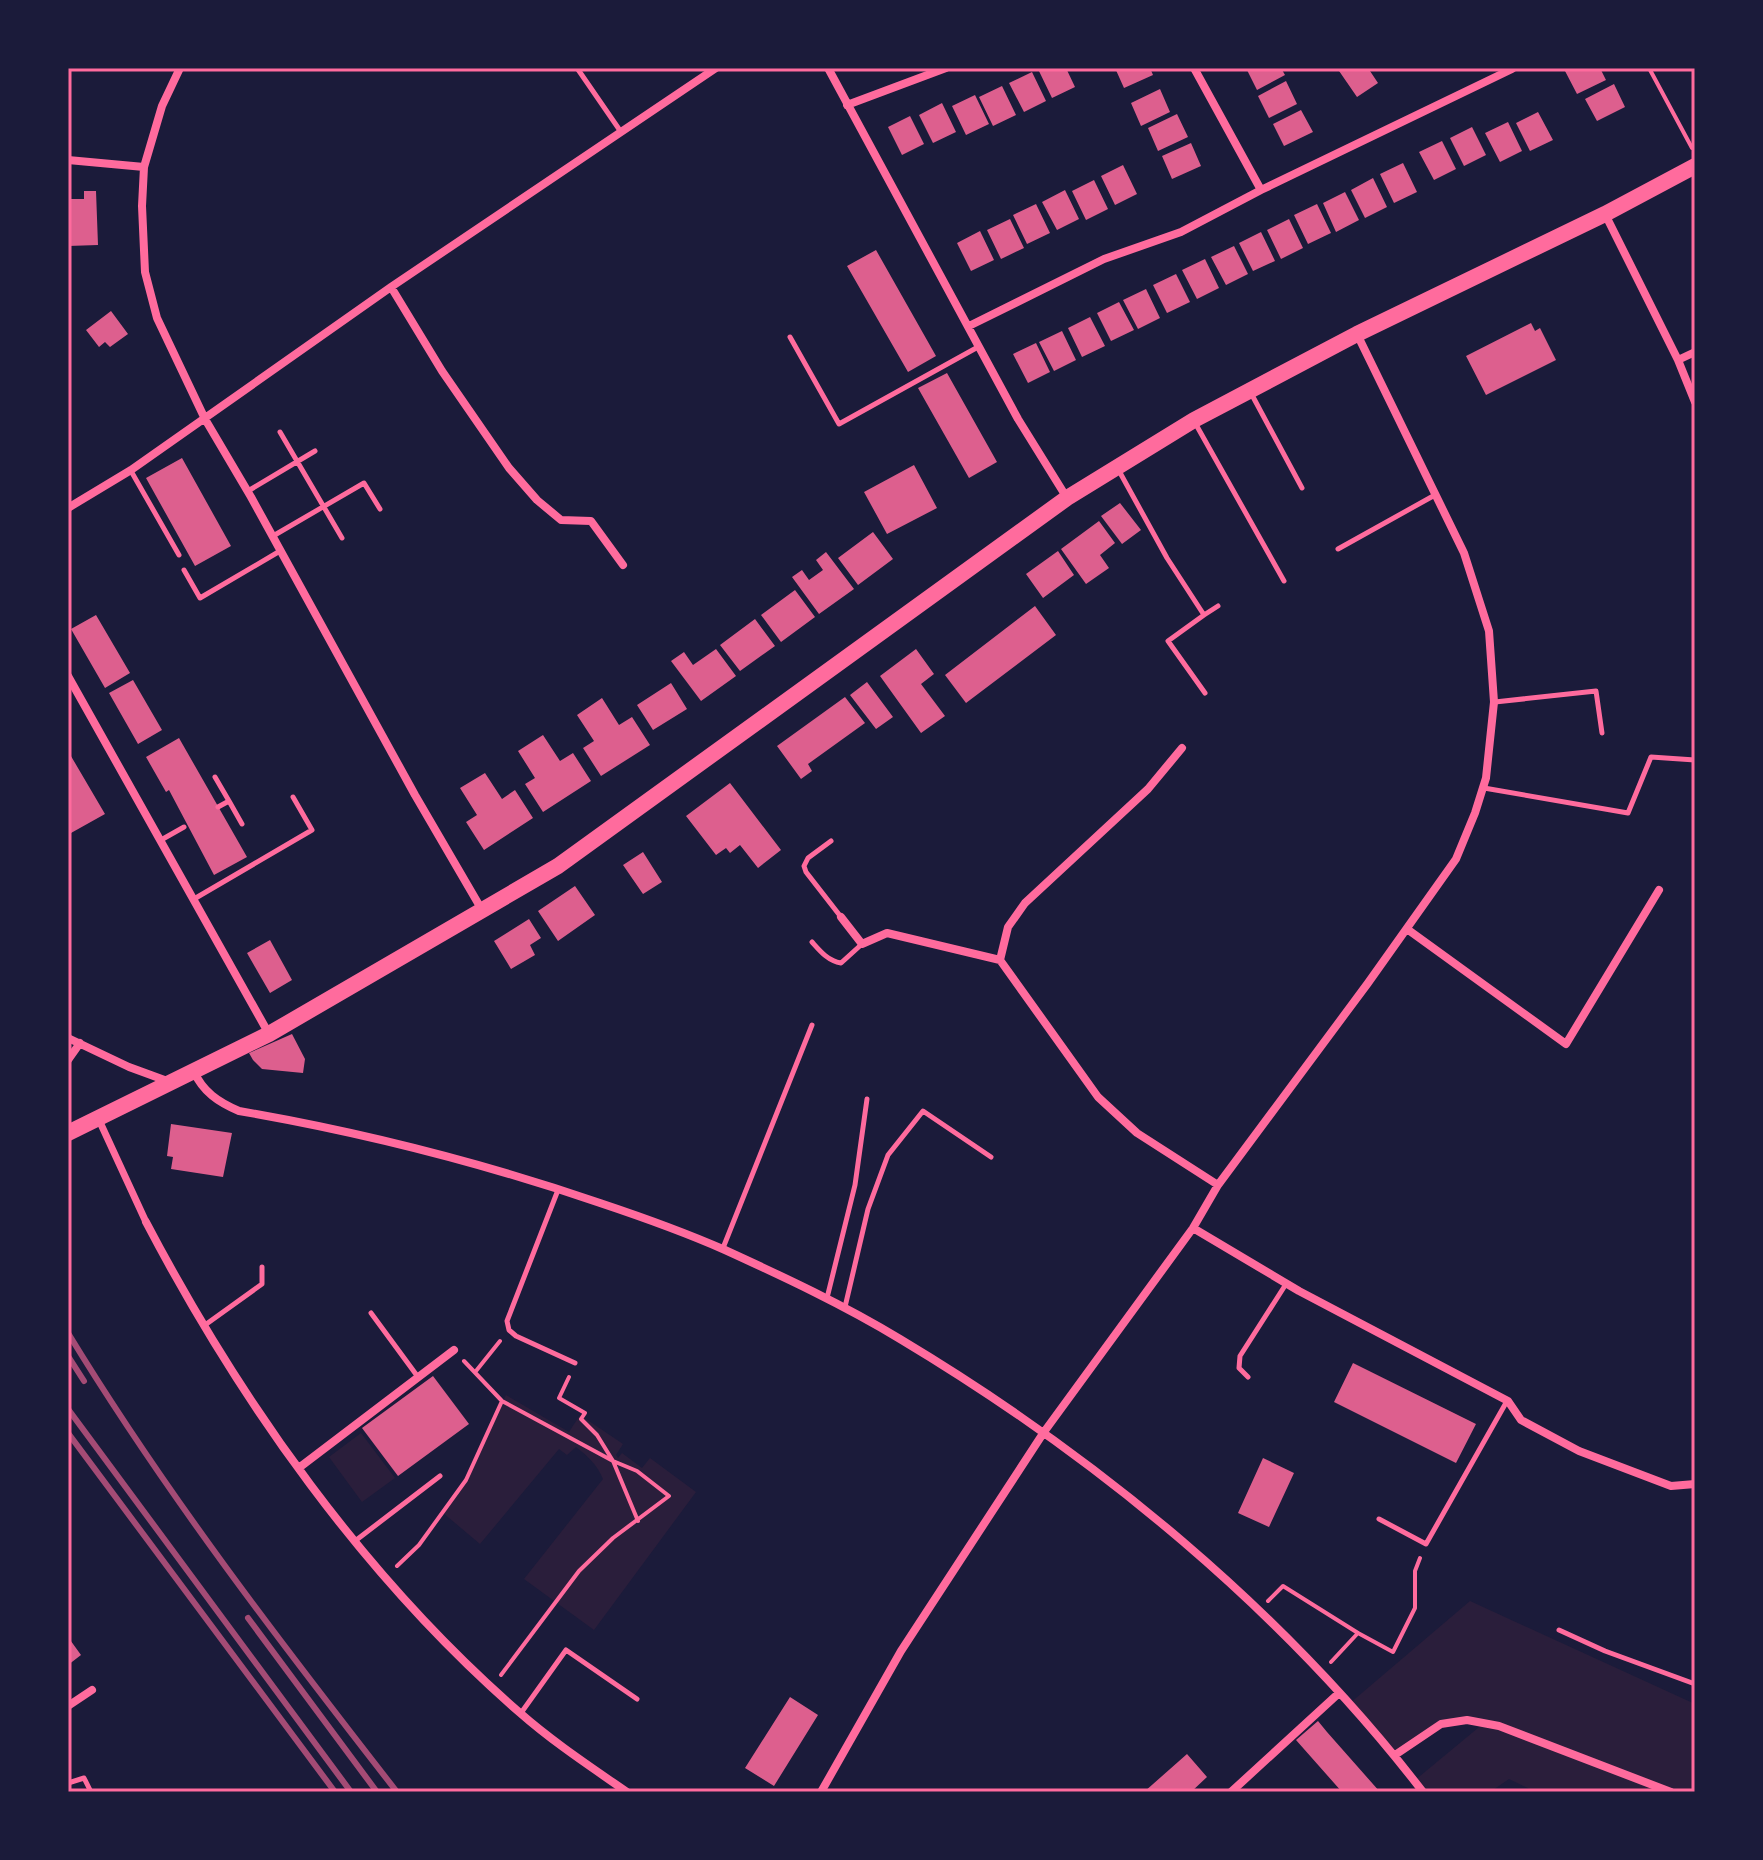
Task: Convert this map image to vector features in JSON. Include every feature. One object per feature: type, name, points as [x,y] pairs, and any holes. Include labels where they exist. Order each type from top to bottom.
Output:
[{"type":"main road","points":[[68,1133],[269,1034],[558,866],[1067,498],[1194,420],[1357,334],[1605,214],[1695,166]]},
{"type":"street","points":[[180,68],[162,106],[144,167],[145,272],[157,318],[205,419],[483,911]]},
{"type":"street","points":[[68,508],[131,470],[391,287],[716,68]]},
{"type":"street","points":[[828,68],[1018,419],[1067,498]]},
{"type":"street","points":[[847,105],[946,68]]},
{"type":"street","points":[[1194,68],[1261,190]]},
{"type":"street","points":[[969,326],[1104,259],[1181,232],[1512,69]]},
{"type":"street","points":[[68,160],[144,167]]},
{"type":"street","points":[[1605,214],[1678,360],[1695,402]]},
{"type":"street","points":[[391,287],[442,371],[509,468],[537,500],[561,520],[591,521],[623,565]]},
{"type":"street","points":[[821,1792],[901,1651],[1044,1432],[1193,1228],[1218,1185],[1456,859],[1483,787],[1494,702],[1489,631],[1480,598],[1464,553],[1357,334]]},
{"type":"street","points":[[1678,360],[1695,352]]},
{"type":"street","points":[[68,676],[269,1034]]},
{"type":"street","points":[[1000,960],[1008,927],[1025,903],[1148,789],[1182,748]]},
{"type":"street","points":[[1407,929],[1566,1044],[1659,890]]},
{"type":"street","points":[[841,917],[862,944],[887,933],[1000,960],[1098,1097],[1137,1133],[1218,1185]]},
{"type":"street","points":[[68,1038],[129,1067],[170,1082]]},
{"type":"street","points":[[68,1060],[80,1043]]},
{"type":"street","points":[[193,1070],[198,1083],[217,1101],[239,1111],[455,1158],[649,1220],[722,1249],[827,1298],[900,1339],[1044,1432],[1191,1546],[1339,1693],[1395,1755],[1423,1792]]},
{"type":"street","points":[[99,1120],[146,1222],[204,1326],[255,1409],[355,1541],[443,1640],[520,1713],[627,1792]]},
{"type":"street","points":[[1193,1228],[1286,1283],[1508,1401],[1521,1420],[1579,1451],[1671,1486],[1695,1484]]},
{"type":"street","points":[[300,1467],[454,1350]]},
{"type":"street","points":[[68,1706],[92,1690]]},
{"type":"street","points":[[1231,1792],[1339,1693]]},
{"type":"street","points":[[1395,1755],[1441,1724],[1467,1720],[1499,1726],[1671,1792]]},
{"type":"lane","points":[[577,68],[622,133]]},
{"type":"lane","points":[[790,337],[839,424],[979,346]]},
{"type":"lane","points":[[1249,390],[1302,488]]},
{"type":"lane","points":[[1194,420],[1284,581]]},
{"type":"lane","points":[[280,432],[342,538]]},
{"type":"lane","points":[[248,491],[315,451]]},
{"type":"lane","points":[[1117,468],[1167,558],[1204,615]]},
{"type":"lane","points":[[131,470],[179,555]]},
{"type":"lane","points":[[272,537],[364,483],[380,509]]},
{"type":"lane","points":[[1338,549],[1435,495]]},
{"type":"lane","points":[[184,570],[200,598],[280,551]]},
{"type":"lane","points":[[1205,693],[1168,641],[1218,606]]},
{"type":"lane","points":[[1494,702],[1596,691],[1602,733]]},
{"type":"lane","points":[[1483,787],[1628,813],[1651,757],[1695,760]]},
{"type":"lane","points":[[215,777],[242,824]]},
{"type":"lane","points":[[193,900],[312,830],[293,797]]},
{"type":"lane","points":[[218,807],[229,801]]},
{"type":"lane","points":[[160,840],[184,827]]},
{"type":"lane","points":[[831,841],[808,858],[804,866],[841,917]]},
{"type":"lane","points":[[812,942],[824,955],[841,963],[862,944]]},
{"type":"lane","points":[[722,1249],[812,1025]]},
{"type":"lane","points":[[827,1298],[855,1185],[867,1099]]},
{"type":"lane","points":[[845,1308],[868,1209],[888,1155],[923,1111],[991,1157]]},
{"type":"lane","points":[[559,1189],[509,1315],[509,1330],[575,1363]]},
{"type":"lane","points":[[204,1326],[262,1284],[262,1267]]},
{"type":"lane","points":[[1248,1377],[1239,1368],[1240,1356],[1286,1283]]},
{"type":"lane","points":[[371,1313],[418,1377]]},
{"type":"lane","points":[[1379,1519],[1426,1544],[1508,1401]]},
{"type":"lane","points":[[355,1541],[440,1476]]},
{"type":"lane","points":[[1559,1630],[1605,1651],[1695,1684]]},
{"type":"lane","points":[[520,1713],[566,1650],[637,1699]]},
{"type":"lane","points":[[68,1783],[84,1778],[91,1792]]},
{"type":"path","points":[[1649,68],[1695,154]]},
{"type":"path","points":[[475,1372],[509,1330]]},
{"type":"path","points":[[454,1350],[502,1401],[637,1471],[669,1496],[613,1538],[579,1571],[493,1687]]},
{"type":"path","points":[[575,1363],[559,1398],[585,1413],[581,1419],[597,1435],[613,1461],[638,1521]]},
{"type":"path","points":[[385,1577],[419,1545],[466,1480],[502,1401]]},
{"type":"path","points":[[1258,1612],[1283,1586],[1393,1652],[1415,1608],[1415,1571],[1426,1544]]},
{"type":"path","points":[[1320,1673],[1358,1633]]},
{"type":"shaded area","points":[[506,1395],[569,1432],[580,1415],[623,1444],[616,1455],[618,1458],[622,1453],[642,1468],[650,1458],[696,1492],[594,1630],[524,1579],[603,1479],[592,1461],[576,1447],[567,1455],[559,1449],[480,1544],[442,1512],[466,1480]]},
{"type":"shaded area","points":[[361,1433],[395,1478],[362,1502],[329,1457]]},
{"type":"shaded area","points":[[1470,1601],[1695,1704],[1695,1792],[1536,1792],[1509,1779],[1490,1792],[1423,1792],[1414,1781],[1484,1723],[1441,1724],[1395,1755],[1349,1704]]},
{"type":"building","points":[[1066,68],[1075,87],[1052,98],[1038,69]]},
{"type":"building","points":[[1115,68],[1150,68],[1153,75],[1124,88]]},
{"type":"building","points":[[1246,68],[1281,68],[1285,75],[1257,90]]},
{"type":"building","points":[[1337,68],[1368,68],[1378,83],[1357,97]]},
{"type":"building","points":[[1600,68],[1606,80],[1577,94],[1565,71]]},
{"type":"building","points":[[1032,72],[1046,101],[1024,112],[1009,83]]},
{"type":"building","points":[[1286,81],[1297,104],[1269,118],[1258,96]]},
{"type":"building","points":[[1614,84],[1625,107],[1597,121],[1585,99]]},
{"type":"building","points":[[1002,86],[1016,115],[993,126],[979,97]]},
{"type":"building","points":[[1160,89],[1170,112],[1141,126],[1131,103]]},
{"type":"building","points":[[975,95],[989,124],[966,135],[952,106]]},
{"type":"building","points":[[942,103],[956,132],[933,143],[919,115]]},
{"type":"building","points":[[1301,110],[1313,132],[1284,146],[1273,124]]},
{"type":"building","points":[[1538,112],[1553,140],[1530,151],[1516,123]]},
{"type":"building","points":[[1177,114],[1188,137],[1158,151],[1148,128]]},
{"type":"building","points":[[910,116],[924,144],[902,155],[888,127]]},
{"type":"building","points":[[1508,122],[1522,151],[1500,162],[1485,133]]},
{"type":"building","points":[[1472,127],[1486,155],[1464,166],[1450,138]]},
{"type":"building","points":[[1442,141],[1456,169],[1434,180],[1419,152]]},
{"type":"building","points":[[1191,143],[1201,166],[1172,179],[1162,156]]},
{"type":"building","points":[[1403,163],[1417,192],[1394,203],[1380,174]]},
{"type":"building","points":[[1123,165],[1137,194],[1115,205],[1101,176]]},
{"type":"building","points":[[1373,178],[1387,207],[1365,218],[1351,190]]},
{"type":"building","points":[[1094,180],[1108,209],[1086,220],[1072,191]]},
{"type":"building","points":[[1065,190],[1079,219],[1057,230],[1042,202]]},
{"type":"building","points":[[84,191],[96,191],[98,245],[68,246],[68,199],[84,199]]},
{"type":"building","points":[[1345,192],[1359,220],[1336,232],[1323,203]]},
{"type":"building","points":[[1036,204],[1050,233],[1027,244],[1013,215]]},
{"type":"building","points":[[1317,204],[1331,233],[1308,244],[1294,215]]},
{"type":"building","points":[[1010,219],[1024,248],[1001,259],[987,230]]},
{"type":"building","points":[[1289,219],[1303,248],[1281,259],[1267,230]]},
{"type":"building","points":[[980,231],[994,260],[971,271],[957,243]]},
{"type":"building","points":[[1261,232],[1275,261],[1253,271],[1239,243]]},
{"type":"building","points":[[1234,246],[1248,274],[1226,285],[1211,257]]},
{"type":"building","points":[[876,250],[936,356],[908,372],[847,266]]},
{"type":"building","points":[[1205,259],[1219,288],[1197,299],[1182,270]]},
{"type":"building","points":[[1176,274],[1190,302],[1167,313],[1153,285]]},
{"type":"building","points":[[1146,289],[1160,318],[1138,329],[1123,300]]},
{"type":"building","points":[[1119,302],[1134,330],[1111,341],[1097,313]]},
{"type":"building","points":[[111,311],[128,334],[110,347],[105,342],[99,347],[86,330]]},
{"type":"building","points":[[1090,317],[1105,346],[1082,357],[1068,328]]},
{"type":"building","points":[[1531,323],[1535,331],[1540,328],[1556,360],[1486,395],[1466,356]]},
{"type":"building","points":[[1062,331],[1076,360],[1054,371],[1039,342]]},
{"type":"building","points":[[1036,343],[1050,372],[1028,383],[1013,354]]},
{"type":"building","points":[[947,373],[997,462],[969,478],[918,388]]},
{"type":"building","points":[[182,458],[231,546],[195,566],[146,478]]},
{"type":"building","points":[[914,465],[937,508],[887,534],[864,492]]},
{"type":"building","points":[[1120,503],[1141,530],[1122,544],[1101,516]]},
{"type":"building","points":[[1099,521],[1115,543],[1100,555],[1109,568],[1086,584],[1061,549]]},
{"type":"building","points":[[873,532],[893,559],[858,585],[838,558]]},
{"type":"building","points":[[1058,551],[1074,575],[1043,598],[1026,574]]},
{"type":"building","points":[[826,552],[854,589],[819,614],[792,577],[802,570],[809,580],[823,570],[816,560]]},
{"type":"building","points":[[795,590],[815,617],[781,642],[761,615]]},
{"type":"building","points":[[1035,606],[1056,635],[966,703],[945,675]]},
{"type":"building","points":[[96,615],[130,673],[105,688],[71,629]]},
{"type":"building","points":[[755,619],[775,646],[740,671],[720,645]]},
{"type":"building","points":[[716,649],[736,676],[701,701],[671,661],[684,652],[693,665]]},
{"type":"building","points":[[916,649],[934,674],[921,684],[945,716],[921,733],[880,676]]},
{"type":"building","points":[[133,680],[162,730],[138,744],[109,693]]},
{"type":"building","points":[[867,682],[893,717],[876,729],[850,695]]},
{"type":"building","points":[[671,683],[687,709],[653,730],[637,705]]},
{"type":"building","points":[[845,697],[865,723],[808,764],[812,771],[801,779],[777,746]]},
{"type":"building","points":[[602,698],[619,725],[632,717],[650,745],[601,776],[583,748],[594,741],[577,715]]},
{"type":"building","points":[[543,735],[560,761],[573,753],[591,781],[543,812],[525,784],[535,778],[518,751]]},
{"type":"building","points":[[179,738],[247,857],[214,875],[169,790],[166,792],[146,757]]},
{"type":"building","points":[[68,751],[105,814],[71,833],[68,827]]},
{"type":"building","points":[[485,773],[502,799],[515,790],[533,818],[484,850],[466,822],[477,815],[460,788]]},
{"type":"building","points":[[730,783],[781,850],[758,868],[740,845],[730,853],[726,848],[716,855],[686,816]]},
{"type":"building","points":[[643,852],[662,882],[643,894],[623,865]]},
{"type":"building","points":[[575,886],[595,915],[558,941],[538,911]]},
{"type":"building","points":[[529,919],[541,938],[530,945],[535,955],[511,969],[494,941]]},
{"type":"building","points":[[270,940],[292,980],[270,993],[247,953]]},
{"type":"building","points":[[292,1034],[305,1059],[303,1073],[262,1069],[249,1053]]},
{"type":"building","points":[[171,1124],[232,1133],[223,1177],[171,1169],[173,1157],[167,1156]]},
{"type":"building","points":[[1353,1363],[1476,1424],[1456,1463],[1334,1402]]},
{"type":"building","points":[[433,1376],[469,1424],[398,1476],[362,1428]]},
{"type":"building","points":[[1263,1458],[1294,1473],[1269,1527],[1238,1513]]},
{"type":"building","points":[[68,1637],[81,1655],[68,1665]]},
{"type":"building","points":[[790,1697],[818,1715],[774,1786],[745,1768]]},
{"type":"building","points":[[1318,1721],[1380,1792],[1342,1792],[1296,1740]]},
{"type":"building","points":[[1187,1754],[1207,1777],[1191,1792],[1144,1792]]},
{"type":"railway","points":[[68,1333],[185,1510],[397,1792]]},
{"type":"railway","points":[[68,1356],[84,1381]]},
{"type":"railway","points":[[68,1409],[351,1792]]},
{"type":"railway","points":[[68,1433],[335,1792]]},
{"type":"railway","points":[[248,1618],[377,1792]]}]
